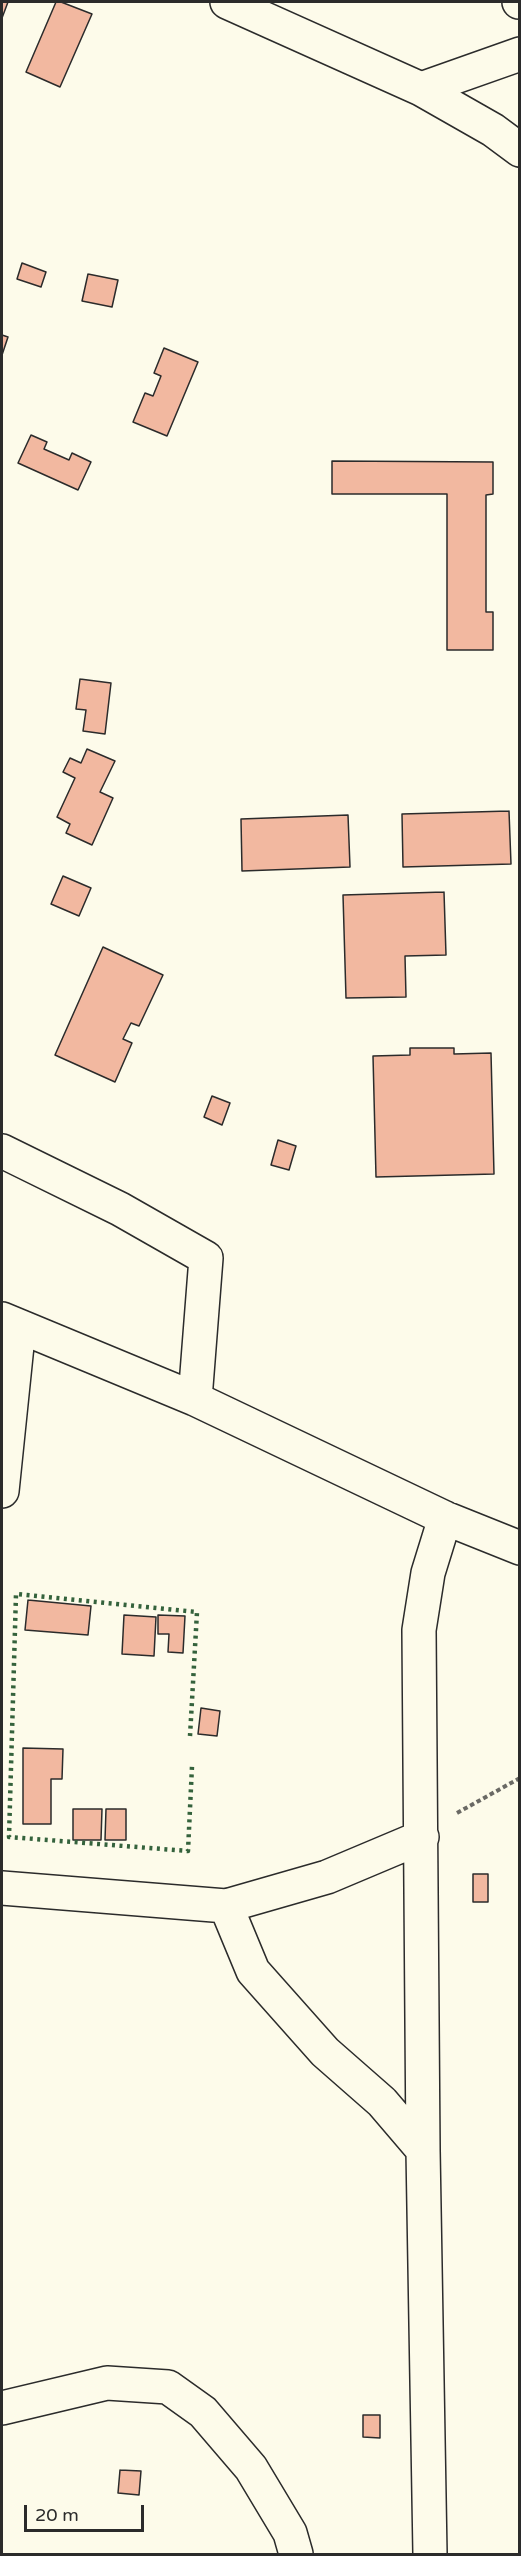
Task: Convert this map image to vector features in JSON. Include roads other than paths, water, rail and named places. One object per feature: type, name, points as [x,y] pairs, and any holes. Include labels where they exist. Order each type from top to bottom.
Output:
[{"type":"street","points":[[227,2],[421,88],[494,130],[519,150]]},
{"type":"street","points":[[421,88],[519,54]]},
{"type":"street","points":[[2,1151],[120,1209],[206,1258],[195,1399]]},
{"type":"street","points":[[2,1491],[10,1323],[195,1399],[445,1518],[519,1548]]},
{"type":"street","points":[[430,2554],[423,2150],[419,1630],[428,1574],[445,1518]]},
{"type":"street","points":[[2,1888],[226,1906],[327,1877],[422,1836]]},
{"type":"street","points":[[226,1906],[253,1971],[325,2052],[382,2102],[423,2150]]},
{"type":"street","points":[[2,2408],[107,2383],[168,2387],[203,2412],[251,2468],[290,2533],[296,2554]]}]
